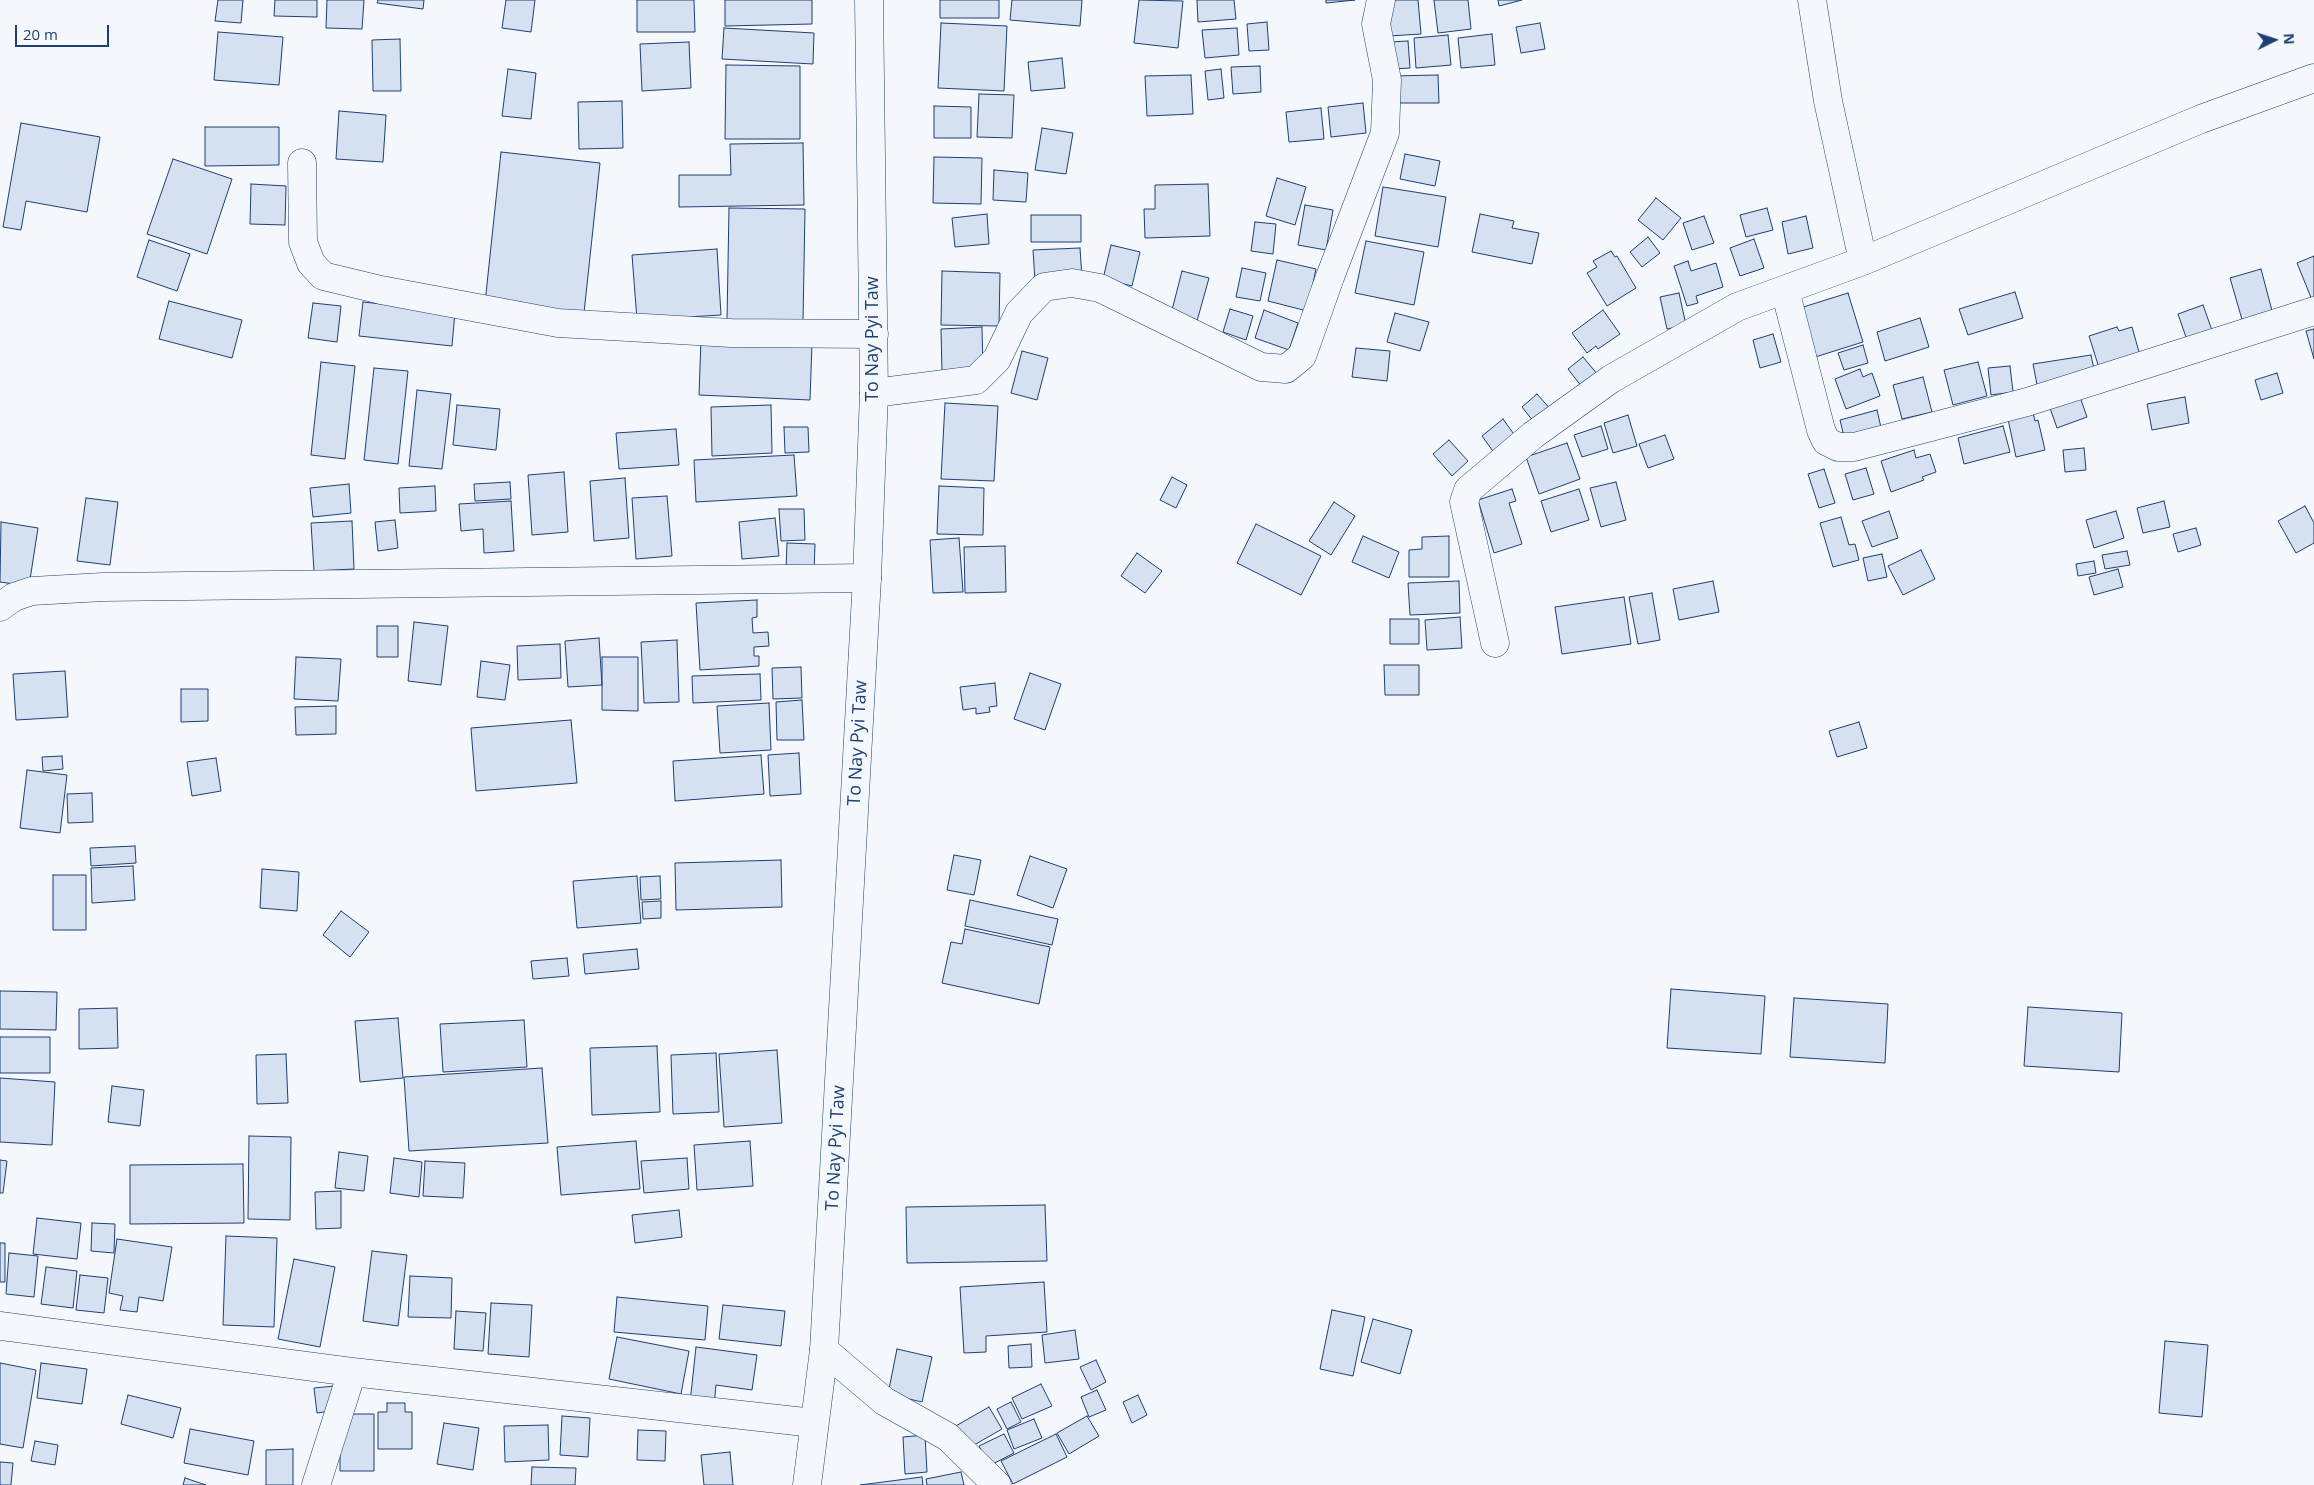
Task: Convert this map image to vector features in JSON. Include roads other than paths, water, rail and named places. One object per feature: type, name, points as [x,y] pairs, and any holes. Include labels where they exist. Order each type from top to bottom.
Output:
[{"type":"street","name":"To Nay Pyi Taw","points":[[807,1485],[824,1350],[867,578],[874,393],[869,0]]},
{"type":"street","points":[[874,393],[976,380],[997,359],[1019,313],[1044,287],[1072,283],[1100,288],[1261,367],[1286,369],[1302,356],[1333,268],[1385,133],[1387,80],[1376,24],[1381,0]]},
{"type":"street","points":[[1812,0],[1828,101],[1863,261]]},
{"type":"street","points":[[1494,643],[1464,502],[1468,490],[1534,436],[1611,379],[1737,307],[1863,261],[2201,118],[2314,78]]},
{"type":"street","points":[[302,163],[303,242],[311,264],[323,276],[558,323],[731,333],[874,334]]},
{"type":"street","points":[[1785,290],[1821,430],[1826,440],[1838,447],[1854,447],[2027,402],[2314,311]]},
{"type":"street","points":[[0,607],[14,597],[32,590],[102,587],[867,578]]},
{"type":"street","points":[[0,1326],[352,1372],[814,1423]]},
{"type":"street","points":[[824,1350],[884,1401],[948,1437],[997,1485]]},
{"type":"street","points":[[316,1485],[352,1372]]}]
